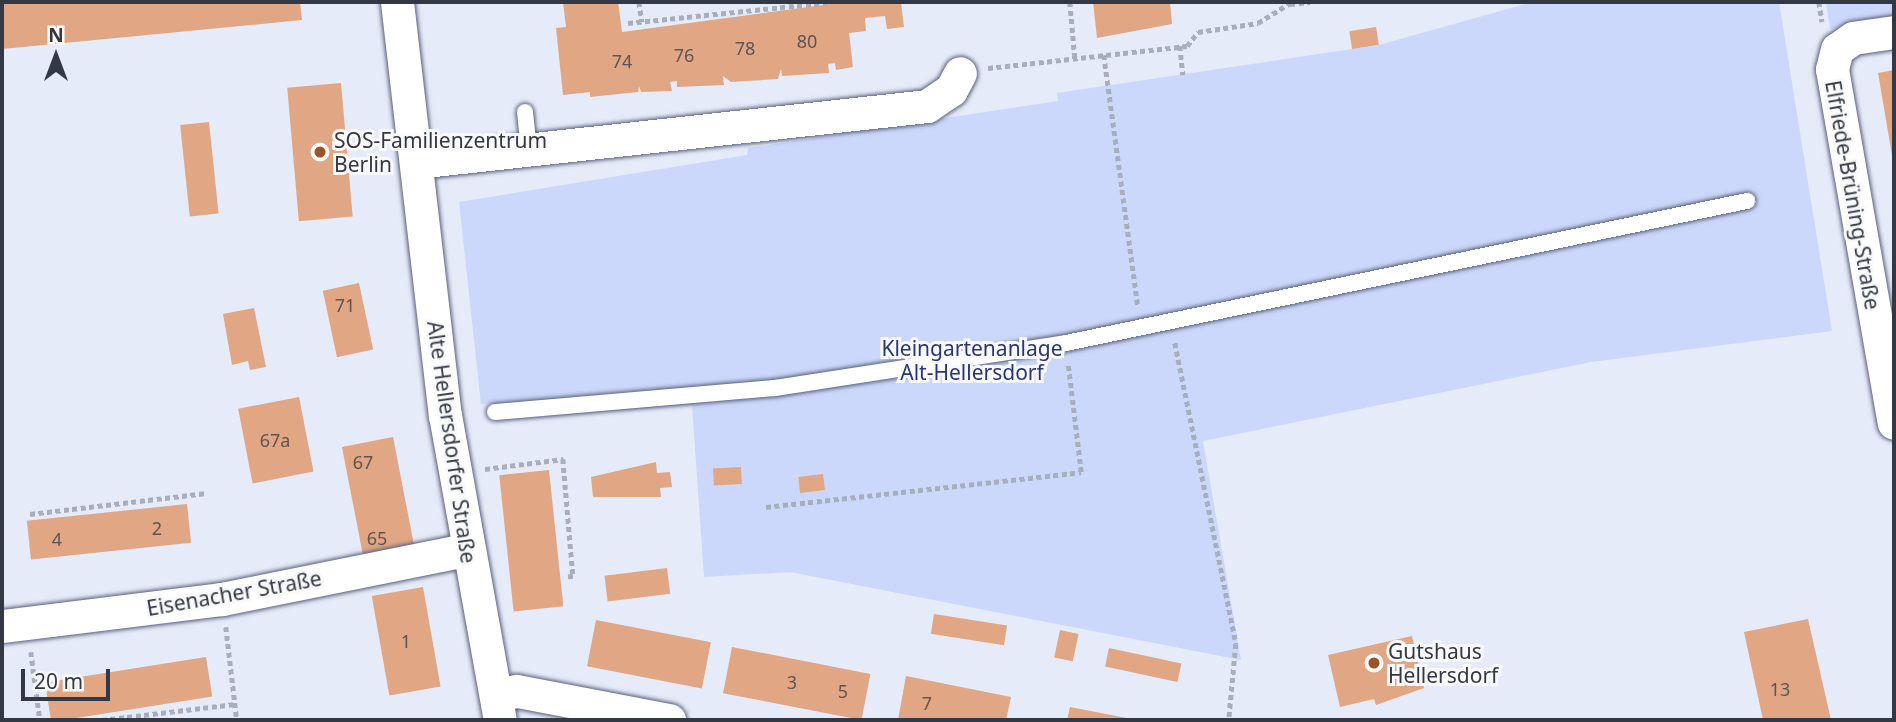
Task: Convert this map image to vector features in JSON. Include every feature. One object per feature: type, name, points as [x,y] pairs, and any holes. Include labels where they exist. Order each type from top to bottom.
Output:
[{"type":"street","name":"Alte Hellersdorfer Straße","points":[[397,2],[465,550],[500,707]]},
{"type":"street","name":"Elfriede-Brüning-Straße","points":[[1894,32],[1853,38],[1837,49],[1832,69],[1894,423]]},
{"type":"street","points":[[416,162],[928,106],[951,90],[960,73]]},
{"type":"street","name":"Eisenacher Straße","points":[[16,632],[222,599],[465,550]]},
{"type":"street","points":[[500,707],[517,691],[669,720]]},
{"type":"lane","points":[[524,112],[529,149]]},
{"type":"lane","points":[[495,412],[775,388],[1066,343],[1140,330],[1747,201]]},
{"type":"path","points":[[639,2],[642,22]]},
{"type":"path","points":[[628,23],[831,2]]},
{"type":"path","points":[[1070,2],[1075,58]]},
{"type":"path","points":[[960,73],[1180,46],[1198,32],[1258,23],[1291,3],[1310,2]]},
{"type":"path","points":[[1180,46],[1183,75]]},
{"type":"path","points":[[1104,55],[1125,174],[1140,330]]},
{"type":"path","points":[[1172,323],[1236,644],[1229,720]]},
{"type":"path","points":[[766,507],[1081,472],[1066,343]]},
{"type":"path","points":[[481,469],[563,459],[573,576],[565,578]]},
{"type":"path","points":[[30,514],[207,493]]},
{"type":"path","points":[[558,510],[567,508]]},
{"type":"path","points":[[222,599],[237,720]]},
{"type":"path","points":[[16,632],[40,720]]},
{"type":"path","points":[[102,720],[235,704]]},
{"type":"path","points":[[172,712],[173,720]]},
{"type":"green space","name":"Kleingartenanlage Alt-Hellersdorf","points":[[1532,2],[1779,2],[1832,331],[1591,362],[1203,441],[1241,660],[790,572],[704,577],[692,405],[495,420],[494,403],[481,404],[459,202],[747,155],[748,148],[1058,101],[1057,93],[1379,45]]},
{"type":"green space","points":[[1894,2],[1894,20],[1830,29],[1826,3]]},
{"type":"building","points":[[300,2],[302,20],[2,49],[2,3]]},
{"type":"building","points":[[563,2],[618,2],[622,32],[845,2],[901,2],[904,27],[887,29],[885,16],[865,18],[866,31],[849,33],[853,67],[836,70],[835,63],[828,64],[829,73],[782,76],[781,69],[778,79],[731,82],[723,76],[724,85],[677,87],[677,81],[670,82],[672,91],[641,92],[639,86],[638,92],[590,97],[590,92],[563,95],[556,28],[566,27]]},
{"type":"building","points":[[1093,2],[1170,2],[1172,24],[1097,38]]},
{"type":"building","points":[[1376,27],[1379,45],[1352,49],[1349,31]]},
{"type":"building","points":[[1894,70],[1894,161],[1893,161],[1878,73]]},
{"type":"building","name":"SOS-Familienzentrum Berlin","points":[[341,83],[353,216],[299,221],[287,88]]},
{"type":"building","points":[[209,122],[219,213],[190,217],[180,125]]},
{"type":"building","points":[[359,283],[373,350],[337,357],[323,291]]},
{"type":"building","points":[[254,308],[266,367],[250,370],[248,361],[232,365],[223,314]]},
{"type":"building","points":[[299,397],[314,472],[253,483],[238,409]]},
{"type":"building","points":[[393,437],[414,545],[363,555],[342,447]]},
{"type":"building","points":[[656,462],[657,473],[670,472],[672,487],[660,488],[661,497],[593,497],[591,477]]},
{"type":"building","points":[[741,467],[742,484],[714,485],[713,468]]},
{"type":"building","points":[[549,470],[563,606],[514,611],[499,475]]},
{"type":"building","points":[[823,474],[825,490],[800,493],[798,477]]},
{"type":"building","points":[[187,504],[191,543],[31,560],[27,521]]},
{"type":"building","points":[[667,568],[670,594],[608,601],[604,576]]},
{"type":"building","points":[[423,587],[441,686],[389,695],[372,596]]},
{"type":"building","points":[[934,614],[1007,626],[1004,645],[931,634]]},
{"type":"building","points":[[1808,619],[1831,720],[1763,720],[1744,632]]},
{"type":"building","points":[[596,620],[711,642],[702,688],[587,666]]},
{"type":"building","points":[[1060,630],[1079,634],[1073,661],[1054,657]]},
{"type":"building","name":"Gutshaus Hellersdorf","points":[[1412,636],[1424,688],[1376,705],[1374,699],[1340,707],[1328,655]]},
{"type":"building","points":[[732,647],[870,674],[861,720],[723,693]]},
{"type":"building","points":[[1109,648],[1181,663],[1177,682],[1105,667]]},
{"type":"building","points":[[206,657],[212,697],[51,720],[45,682]]},
{"type":"building","points":[[906,676],[1011,697],[1006,720],[898,720]]},
{"type":"building","points":[[1070,707],[1132,719],[1132,720],[1067,720]]},
{"type":"place","name":"SOS-Familienzentrum Berlin","points":[[320,152]]},
{"type":"place","name":"Gutshaus Hellersdorf","points":[[1374,663]]}]
